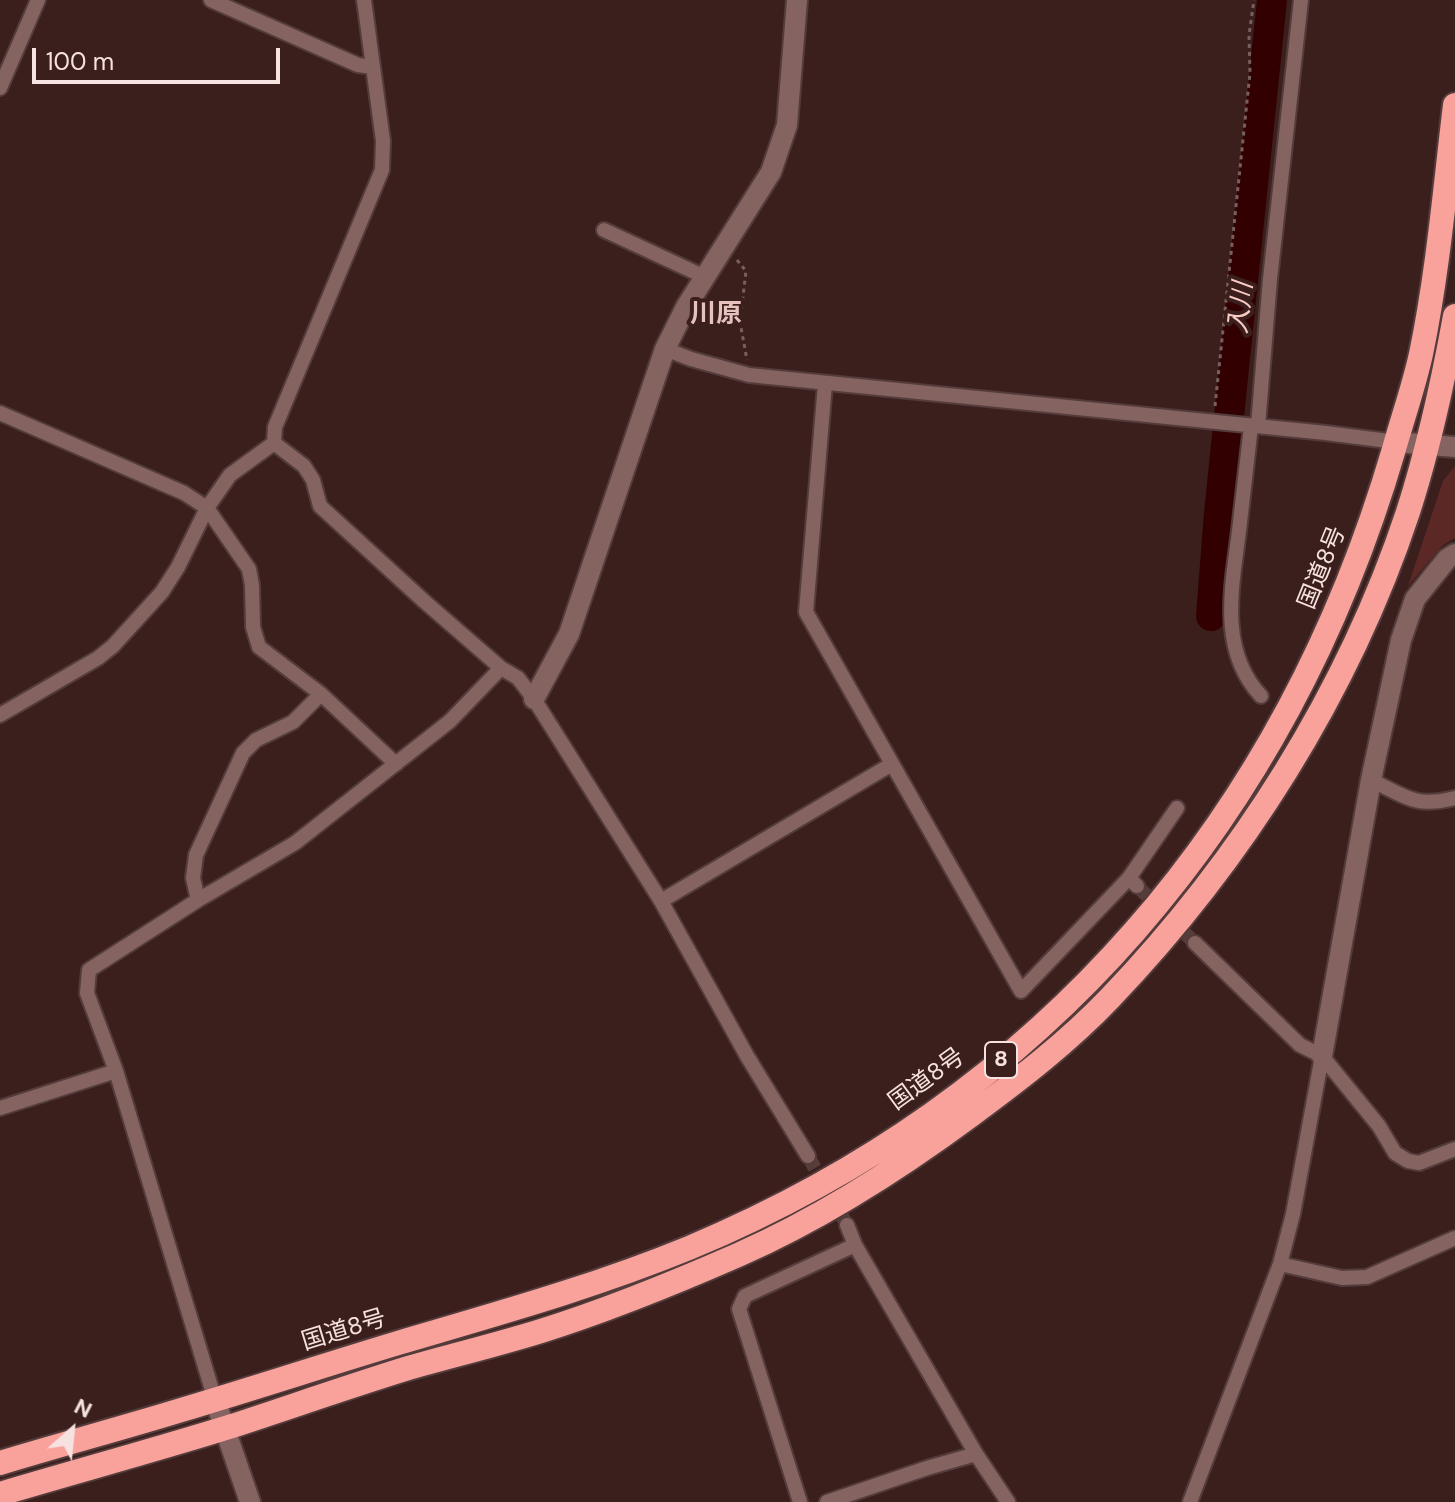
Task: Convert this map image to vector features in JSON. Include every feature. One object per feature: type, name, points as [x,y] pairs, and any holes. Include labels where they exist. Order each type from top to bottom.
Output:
[{"type":"highway","name":"国道8号","points":[[0,1463],[534,1304],[687,1248],[765,1214],[816,1187],[909,1130],[1049,1021],[1125,944],[1183,874],[1245,787],[1305,679],[1349,585],[1377,505],[1421,356],[1437,258],[1455,105]]},
{"type":"highway","name":"8","points":[[0,1494],[226,1427],[404,1369],[539,1332],[614,1306],[740,1254],[879,1180],[1055,1050],[1107,1001],[1207,886],[1300,747],[1330,693],[1378,590],[1406,517],[1429,444],[1455,316]]},
{"type":"street","points":[[0,88],[38,0]]},
{"type":"street","points":[[211,0],[358,65],[373,67]]},
{"type":"street","points":[[274,443],[275,427],[382,170],[383,141],[364,0]]},
{"type":"street","points":[[534,699],[569,634],[665,349],[705,277],[771,172],[787,125],[797,0]]},
{"type":"street","points":[[1261,696],[1249,683],[1237,653],[1230,619],[1232,578],[1254,426],[1301,0]]},
{"type":"street","points":[[604,230],[705,277]]},
{"type":"street","points":[[665,349],[749,375],[1455,447]]},
{"type":"street","points":[[825,384],[806,612],[1021,991],[1133,882],[1177,808]]},
{"type":"street","points":[[0,413],[184,493],[207,508],[249,569],[253,627],[259,647],[321,694],[396,764]]},
{"type":"street","points":[[0,715],[98,658],[113,646],[162,592],[207,508],[230,475],[274,443]]},
{"type":"street","points":[[274,443],[304,466],[313,480],[320,506],[501,668],[518,678],[534,699],[661,901],[747,1056],[808,1156]]},
{"type":"street","points":[[1190,1502],[1280,1264],[1293,1214],[1371,780],[1401,640],[1415,599],[1447,559],[1455,554]]},
{"type":"street","points":[[250,1502],[215,1400],[116,1071],[87,993],[89,970],[295,843],[450,721],[501,668]]},
{"type":"street","points":[[198,900],[193,878],[196,855],[243,753],[256,740],[293,722],[321,694]]},
{"type":"street","points":[[661,901],[892,764]]},
{"type":"street","points":[[1371,780],[1415,802],[1432,804],[1455,798]]},
{"type":"street","points":[[1195,943],[1300,1045],[1322,1056],[1379,1126],[1395,1153],[1419,1163],[1455,1149]]},
{"type":"street","points":[[0,1108],[116,1071]]},
{"type":"street","points":[[847,1225],[855,1245],[976,1454],[1008,1502]]},
{"type":"street","points":[[1280,1264],[1342,1278],[1367,1277],[1454,1242]]},
{"type":"street","points":[[800,1502],[739,1309],[745,1296],[855,1245]]},
{"type":"street","points":[[827,1502],[976,1454]]},
{"type":"path","points":[[1213,422],[1250,73],[1249,35],[1254,0]]},
{"type":"path","points":[[725,244],[746,271],[740,322],[749,375]]},
{"type":"shaded area","points":[[1455,466],[1455,538],[1443,545],[1408,586],[1443,481]]},
{"type":"waterway","name":"入川","points":[[1211,616],[1272,0]]},
{"type":"tunnel","points":[[1137,886],[1195,943]]},
{"type":"tunnel","points":[[808,1156],[847,1225]]},
{"type":"district","name":"川原","points":[[716,315]]}]
